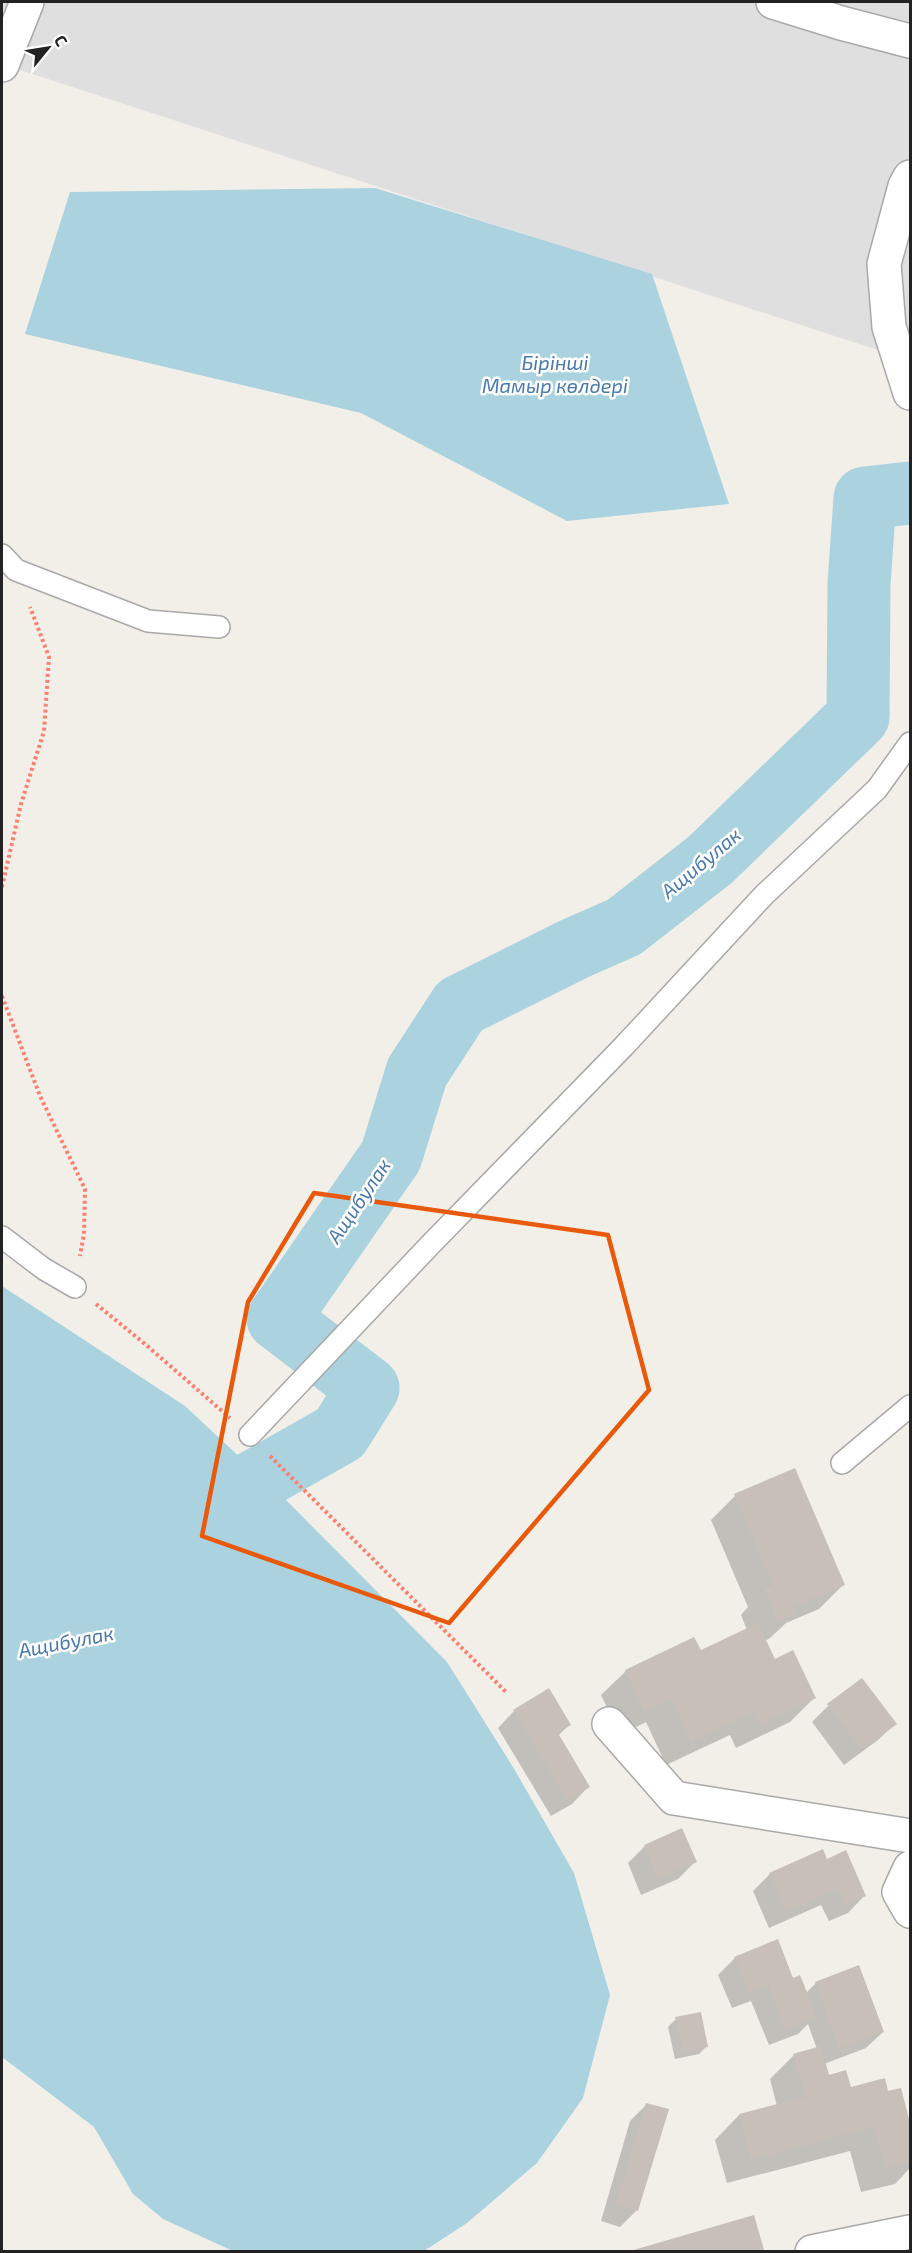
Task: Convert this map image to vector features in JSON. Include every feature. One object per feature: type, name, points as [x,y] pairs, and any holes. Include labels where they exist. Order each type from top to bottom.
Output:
[{"type":"street","points":[[2,65],[27,2]]},
{"type":"street","points":[[773,2],[910,41]]},
{"type":"street","points":[[910,177],[905,186],[884,264],[889,327],[910,393]]},
{"type":"street","points":[[609,1724],[674,1798],[910,1836]]},
{"type":"street","points":[[910,1868],[899,1892],[910,1911]]},
{"type":"street","points":[[812,2252],[910,2232]]},
{"type":"lane","points":[[9,563],[148,621],[219,627]]},
{"type":"lane","points":[[250,1435],[430,1245],[624,1046],[764,895],[877,789],[910,743]]},
{"type":"lane","points":[[2,1237],[44,1269],[75,1287]]},
{"type":"lane","points":[[842,1463],[910,1406]]},
{"type":"path","points":[[2,887],[21,804],[44,731],[49,657],[9,563]]},
{"type":"path","points":[[2,996],[40,1096],[85,1189],[84,1234],[75,1287],[250,1435],[507,1693]]},
{"type":"highlighted area","points":[[314,1193],[608,1235],[649,1390],[449,1623],[202,1536],[248,1302]]},
{"type":"shaded area","points":[[2,2],[910,2],[910,329],[899,357],[2,64]]},
{"type":"water","name":"Бірінші Мамыр көлдері","points":[[375,188],[652,274],[729,504],[567,521],[361,413],[25,334],[70,192]]},
{"type":"water","points":[[2,1286],[185,1406],[288,1502],[447,1662],[513,1767],[574,1873],[610,1995],[583,2098],[537,2163],[467,2223],[424,2251],[233,2251],[163,2219],[133,2194],[94,2127],[2,2057]]},
{"type":"building","points":[[795,1468],[845,1585],[793,1607],[796,1614],[778,1622],[764,1589],[773,1585],[734,1494]]},
{"type":"building","points":[[758,1623],[775,1659],[793,1650],[816,1698],[760,1725],[754,1712],[691,1742],[671,1699],[644,1712],[625,1670],[694,1637],[701,1650]]},
{"type":"building","points":[[862,1678],[897,1724],[862,1750],[827,1704]]},
{"type":"building","points":[[549,1688],[571,1725],[558,1733],[590,1787],[568,1801],[513,1710]]},
{"type":"building","points":[[682,1828],[697,1862],[658,1879],[644,1845]]},
{"type":"building","points":[[823,1849],[827,1859],[846,1850],[866,1896],[846,1905],[838,1889],[786,1912],[769,1873]]},
{"type":"building","points":[[778,1939],[793,1978],[800,1975],[817,2017],[785,2030],[768,1985],[749,1993],[734,1957]]},
{"type":"building","points":[[859,1965],[884,2032],[839,2049],[815,1982]]},
{"type":"building","points":[[701,2012],[708,2047],[683,2052],[675,2017]]},
{"type":"building","points":[[821,2046],[829,2075],[846,2070],[851,2087],[885,2078],[888,2091],[901,2088],[910,2123],[910,2162],[885,2169],[874,2127],[751,2160],[739,2114],[805,2097],[793,2054]]},
{"type":"building","points":[[646,2103],[669,2109],[638,2211],[616,2204]]},
{"type":"building","points":[[754,2215],[764,2250],[630,2252],[630,2251]]},
{"type":"waterway","name":"Ащибулак","points":[[200,1538],[241,1489],[340,1433],[368,1388],[278,1319],[391,1156],[417,1072],[460,1006],[574,949],[624,927],[710,860],[858,717],[859,584],[865,498],[910,493]]}]
